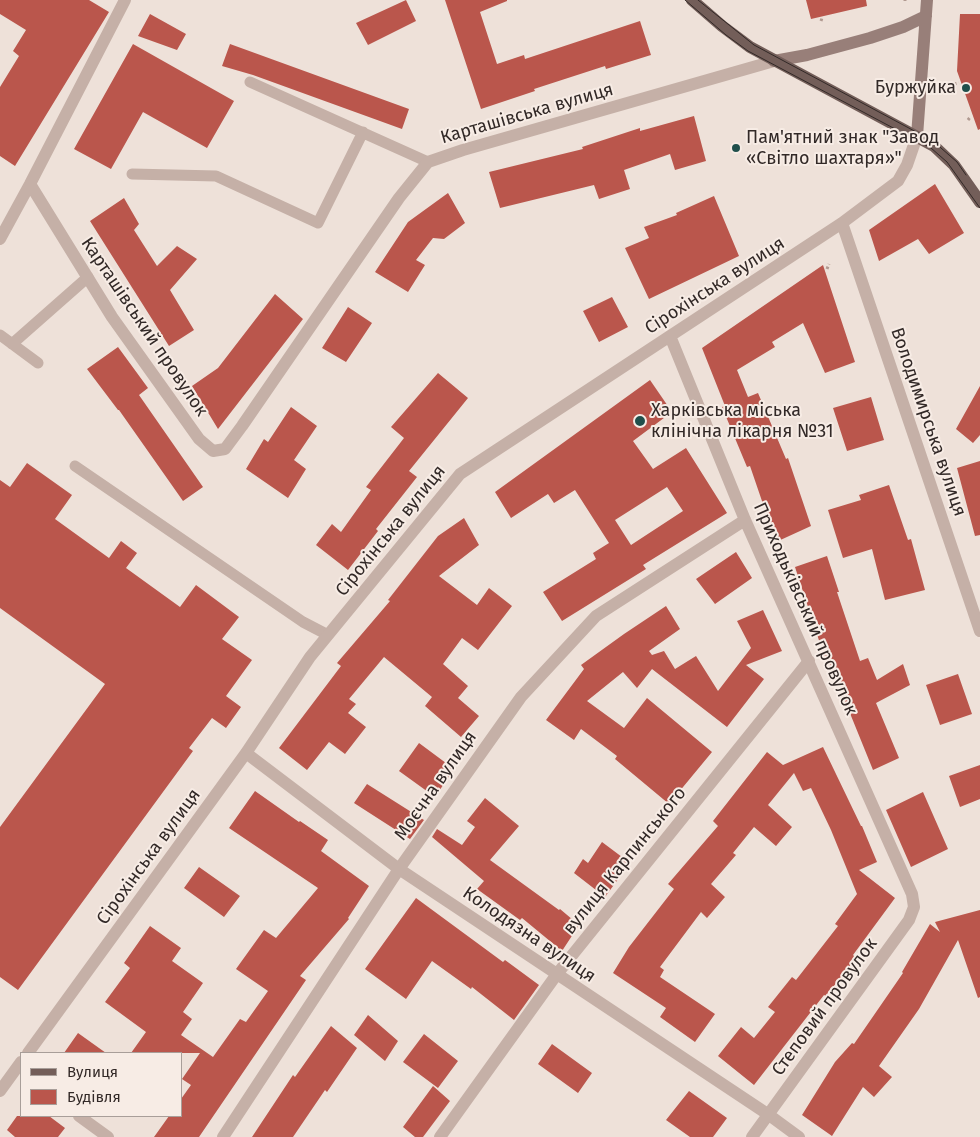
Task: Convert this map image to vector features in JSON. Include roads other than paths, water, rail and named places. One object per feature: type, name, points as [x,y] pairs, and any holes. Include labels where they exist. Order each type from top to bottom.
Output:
[{"type":"main road","points":[[692,0],[750,48],[934,146],[948,158],[980,202]]},
{"type":"main road","points":[[917,136],[927,0]]},
{"type":"main road","points":[[774,61],[870,38],[926,16]]},
{"type":"street","points":[[0,239],[125,0]]},
{"type":"street","name":"Карташівська вулиця","points":[[242,426],[399,198],[428,162],[463,150],[774,61]]},
{"type":"street","name":"Сірохінська вулиця","points":[[29,1052],[246,753],[310,657],[460,474],[842,223],[898,181],[907,165],[917,136]]},
{"type":"street","name":"Карташівський провулок","points":[[30,184],[112,317],[199,439],[213,451],[225,449],[242,426]]},
{"type":"street","name":"Володимирська вулиця","points":[[842,223],[980,631]]},
{"type":"street","name":"Приходьківський провулок","points":[[670,336],[745,520],[912,894]]},
{"type":"street","name":"Моєчна вулиця","points":[[223,1137],[399,869],[521,697],[596,616],[745,520]]},
{"type":"street","name":"вулиця Карпинського","points":[[440,1137],[557,974],[809,661]]},
{"type":"street","name":"Колодязна вулиця","points":[[246,753],[399,869],[769,1115],[799,1137]]},
{"type":"street","name":"Степовий провулок","points":[[752,1137],[909,920],[914,907],[912,894]]},
{"type":"street","points":[[0,1091],[20,1068]]},
{"type":"street","points":[[80,1117],[108,1137]]},
{"type":"lane","points":[[250,82],[428,162]]},
{"type":"lane","points":[[132,174],[216,176],[318,223],[363,132]]},
{"type":"lane","points":[[12,344],[88,277]]},
{"type":"lane","points":[[0,335],[38,364]]},
{"type":"lane","points":[[74,466],[295,616],[328,635]]},
{"type":"tram line","points":[[685,0],[748,51],[931,148],[947,162],[980,208]]},
{"type":"tram line","points":[[698,0],[754,45],[933,141],[957,162],[966,175]]},
{"type":"place","name":"Буржуйка","points":[[966,88]]},
{"type":"place","name":"Пам'ятний знак \"Завод «Світло шахтаря»\"","points":[[736,148]]},
{"type":"place","name":"Харківська міська клінічна лікарня №31","points":[[640,421]]}]
